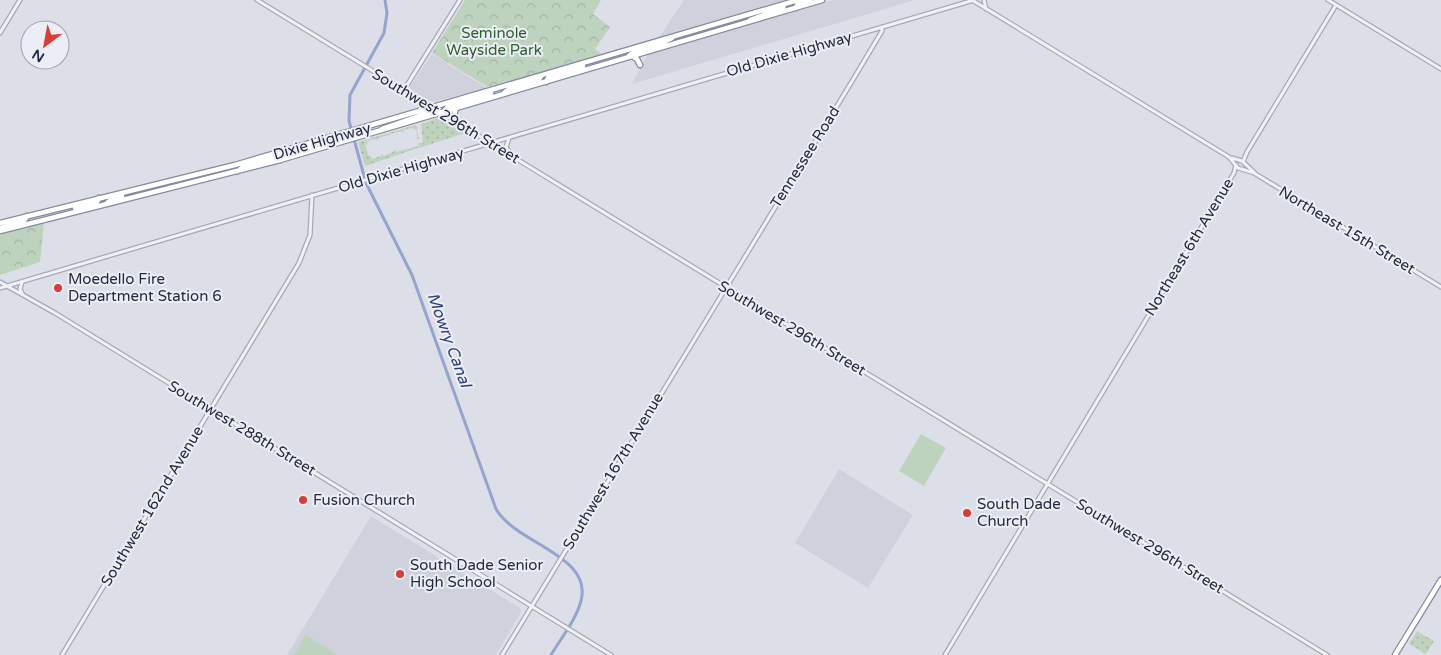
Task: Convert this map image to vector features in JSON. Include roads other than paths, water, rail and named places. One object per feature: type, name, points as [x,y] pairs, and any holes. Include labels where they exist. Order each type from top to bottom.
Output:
[{"type":"highway","points":[[630,57],[632,53],[650,47],[654,43],[798,0]]},
{"type":"highway","points":[[796,8],[798,4],[810,0]]},
{"type":"highway","points":[[630,57],[822,0]]},
{"type":"highway","points":[[745,23],[754,17],[783,8],[784,4]]},
{"type":"highway","points":[[648,52],[669,42],[672,37]]},
{"type":"highway","name":"Dixie Highway","points":[[0,223],[278,153],[654,43]]},
{"type":"highway","points":[[630,57],[639,60],[640,65]]},
{"type":"highway","name":"Dixie Highway","points":[[0,229],[280,160],[630,57]]},
{"type":"highway","points":[[546,82],[548,78],[580,68],[588,62]]},
{"type":"highway","points":[[500,95],[509,89],[538,81],[541,76]]},
{"type":"highway","points":[[442,113],[448,107],[490,94],[498,89]]},
{"type":"highway","points":[[419,112],[422,107],[420,100]]},
{"type":"highway","points":[[379,131],[386,126],[428,113],[434,108]]},
{"type":"highway","points":[[456,108],[454,115],[461,126]]},
{"type":"highway","points":[[280,160],[286,155],[313,147],[321,141]]},
{"type":"highway","points":[[236,172],[243,167],[276,157],[278,153]]},
{"type":"highway","points":[[107,203],[112,199],[146,187]]},
{"type":"highway","points":[[60,214],[97,202],[99,198]]},
{"type":"highway","points":[[0,229],[24,221],[27,216]]},
{"type":"highway","points":[[1395,655],[1441,580]]},
{"type":"street","points":[[0,32],[20,0]]},
{"type":"street","name":"Southwest 296th Street","points":[[257,0],[1326,655]]},
{"type":"street","points":[[404,90],[460,0]]},
{"type":"street","points":[[973,0],[987,9]]},
{"type":"street","name":"Old Dixie Highway","points":[[0,288],[973,0]]},
{"type":"street","points":[[984,0],[987,9]]},
{"type":"street","points":[[1328,0],[1441,69]]},
{"type":"street","name":"Northeast 6th Avenue","points":[[945,655],[1234,173],[1236,164],[1241,161],[1247,152],[1336,5]]},
{"type":"street","name":"Northeast 15th Street","points":[[987,9],[1229,157],[1241,161],[1254,172],[1441,287]]},
{"type":"street","name":"Tennessee Road","points":[[725,287],[882,32],[882,27]]},
{"type":"street","points":[[478,148],[480,137]]},
{"type":"street","points":[[509,138],[506,146],[513,157]]},
{"type":"street","name":"Northeast 15th Street","points":[[1229,157],[1241,168],[1254,172]]},
{"type":"street","points":[[1241,161],[1241,168]]},
{"type":"street","name":"Northeast 6th Avenue","points":[[1234,173],[1241,168]]},
{"type":"street","name":"Southwest 162nd Avenue","points":[[62,655],[302,257],[311,228],[312,195]]},
{"type":"street","name":"Southwest 288th Street","points":[[0,282],[211,409],[611,655]]},
{"type":"street","points":[[22,282],[20,288],[24,296]]},
{"type":"street","name":"Southwest 167th Avenue","points":[[502,655],[725,287]]},
{"type":"waterway","name":"Mowry Canal","points":[[385,0],[387,13],[384,33],[350,95],[349,121],[366,183],[412,275],[496,509],[519,532],[565,561],[576,572],[582,585],[579,608],[551,655]]},
{"type":"place","name":"Moedello Fire Department Station 6","points":[[58,288]]},
{"type":"place","name":"Fusion Church","points":[[303,500]]},
{"type":"place","name":"South Dade Church","points":[[967,513]]},
{"type":"place","name":"South Dade Senior High School","points":[[400,574]]},
{"type":"park label","name":"Seminole Wayside Park","points":[[494,42]]}]
